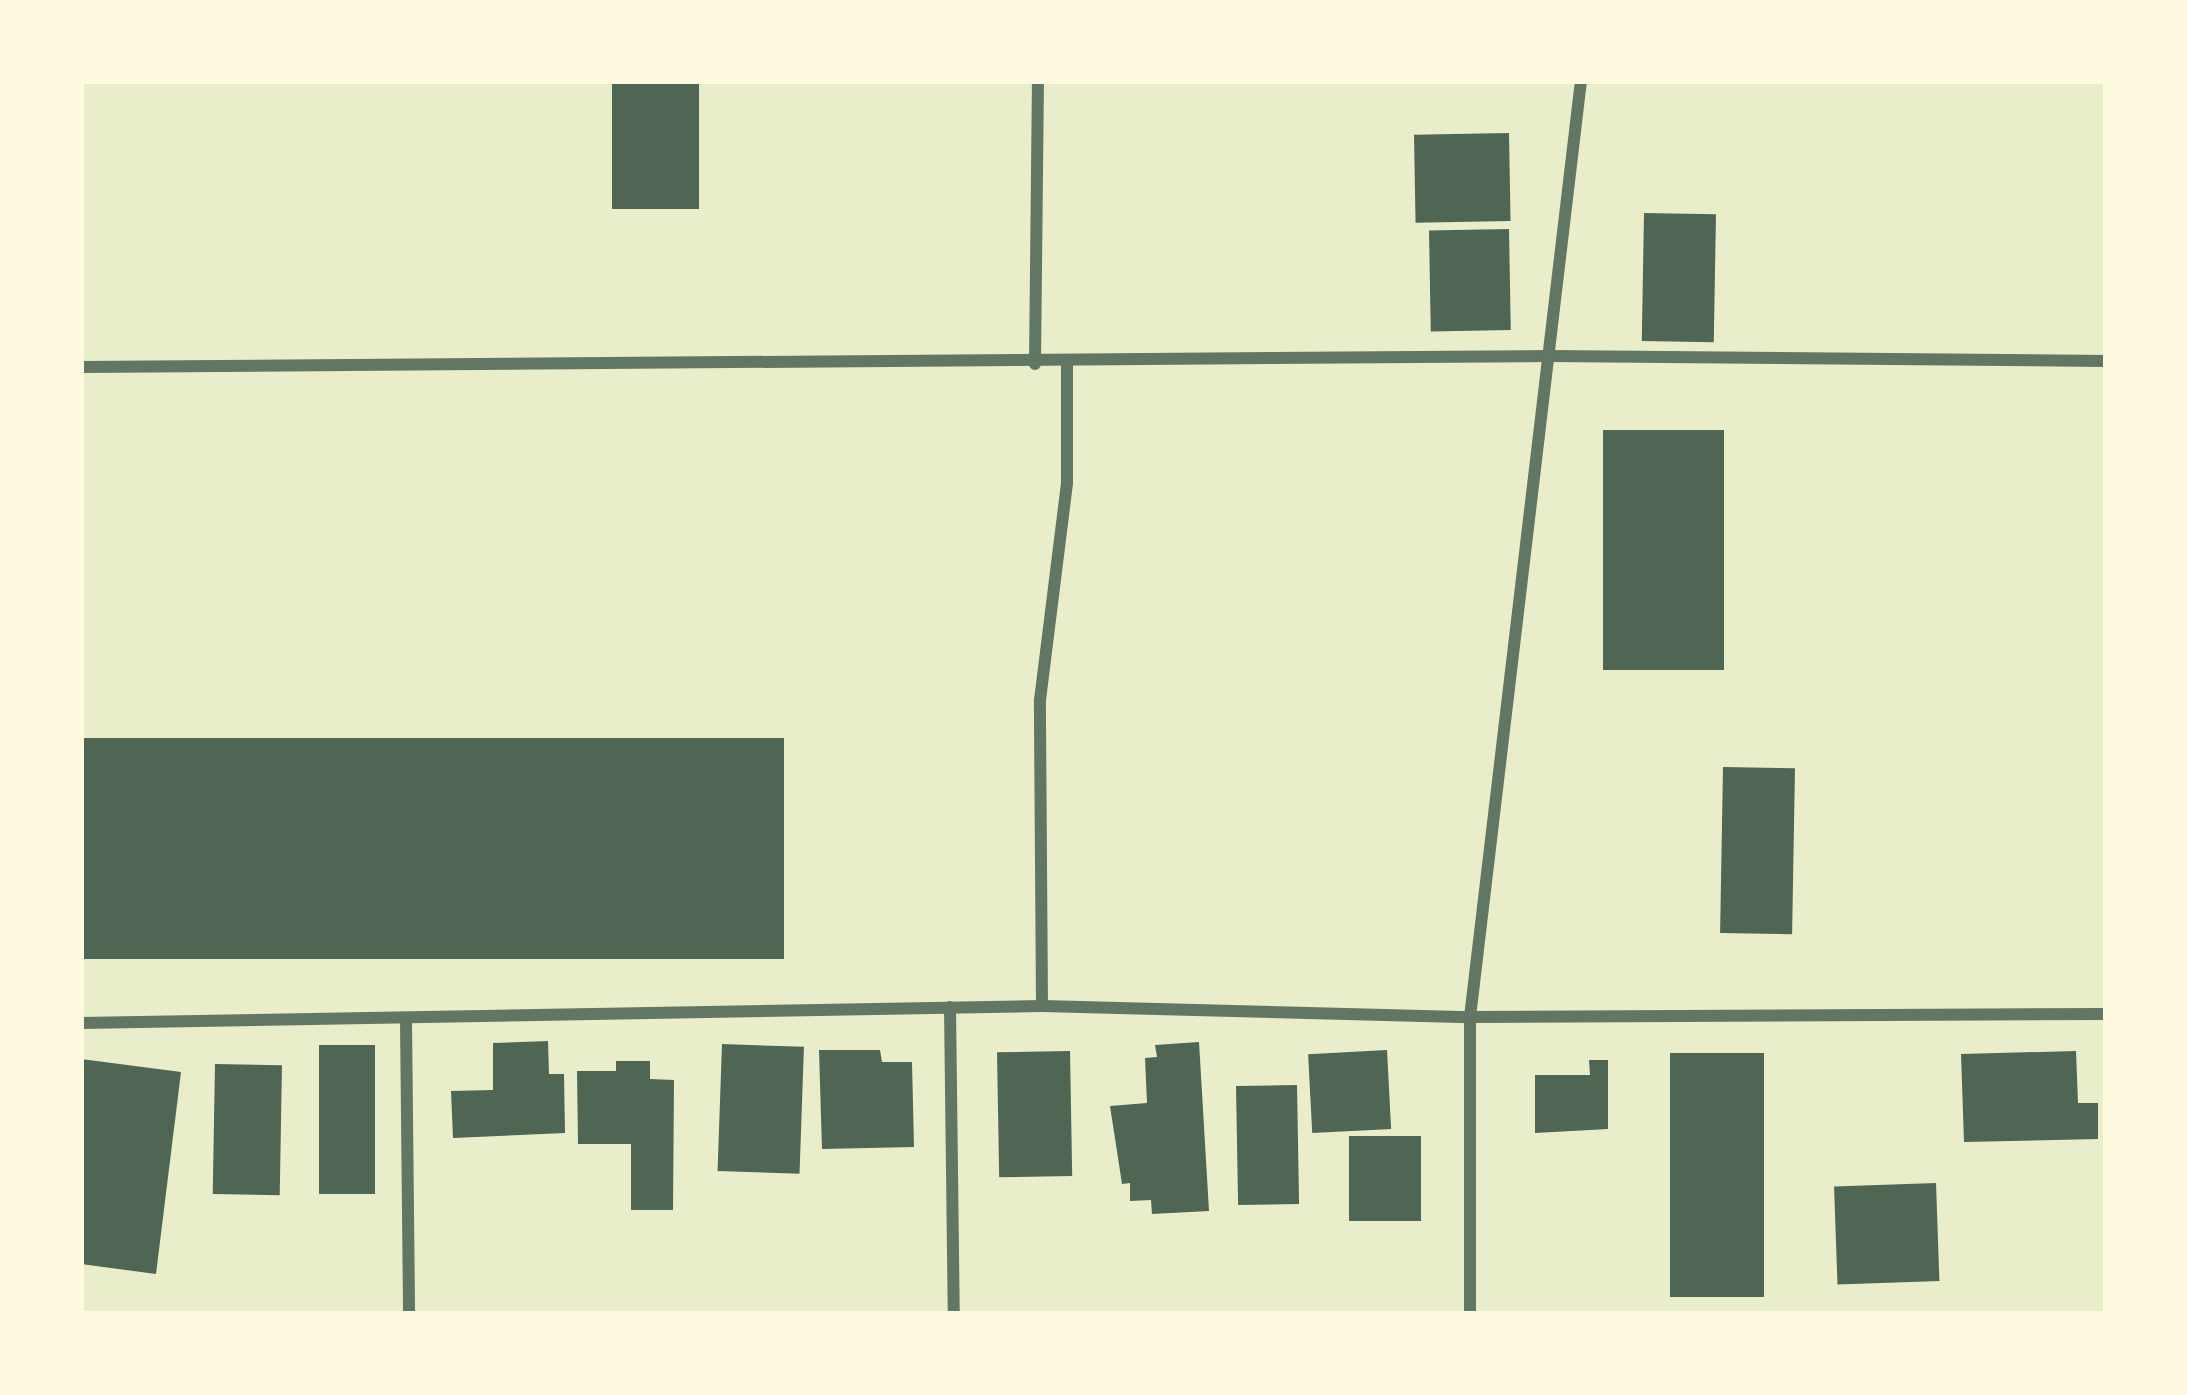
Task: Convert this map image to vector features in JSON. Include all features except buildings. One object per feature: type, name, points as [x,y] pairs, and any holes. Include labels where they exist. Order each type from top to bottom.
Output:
[{"type":"street","points":[[1034,364],[1038,81]]},
{"type":"street","points":[[1470,1314],[1470,1017],[1581,81]]},
{"type":"street","points":[[81,367],[1067,364],[1549,356],[2106,362]]},
{"type":"street","points":[[1042,1006],[1040,700],[1067,483],[1067,364]]},
{"type":"street","points":[[81,1023],[1042,1006],[1470,1017],[2106,1013]]},
{"type":"street","points":[[950,1007],[954,1314]]},
{"type":"street","points":[[406,1020],[409,1314]]}]
